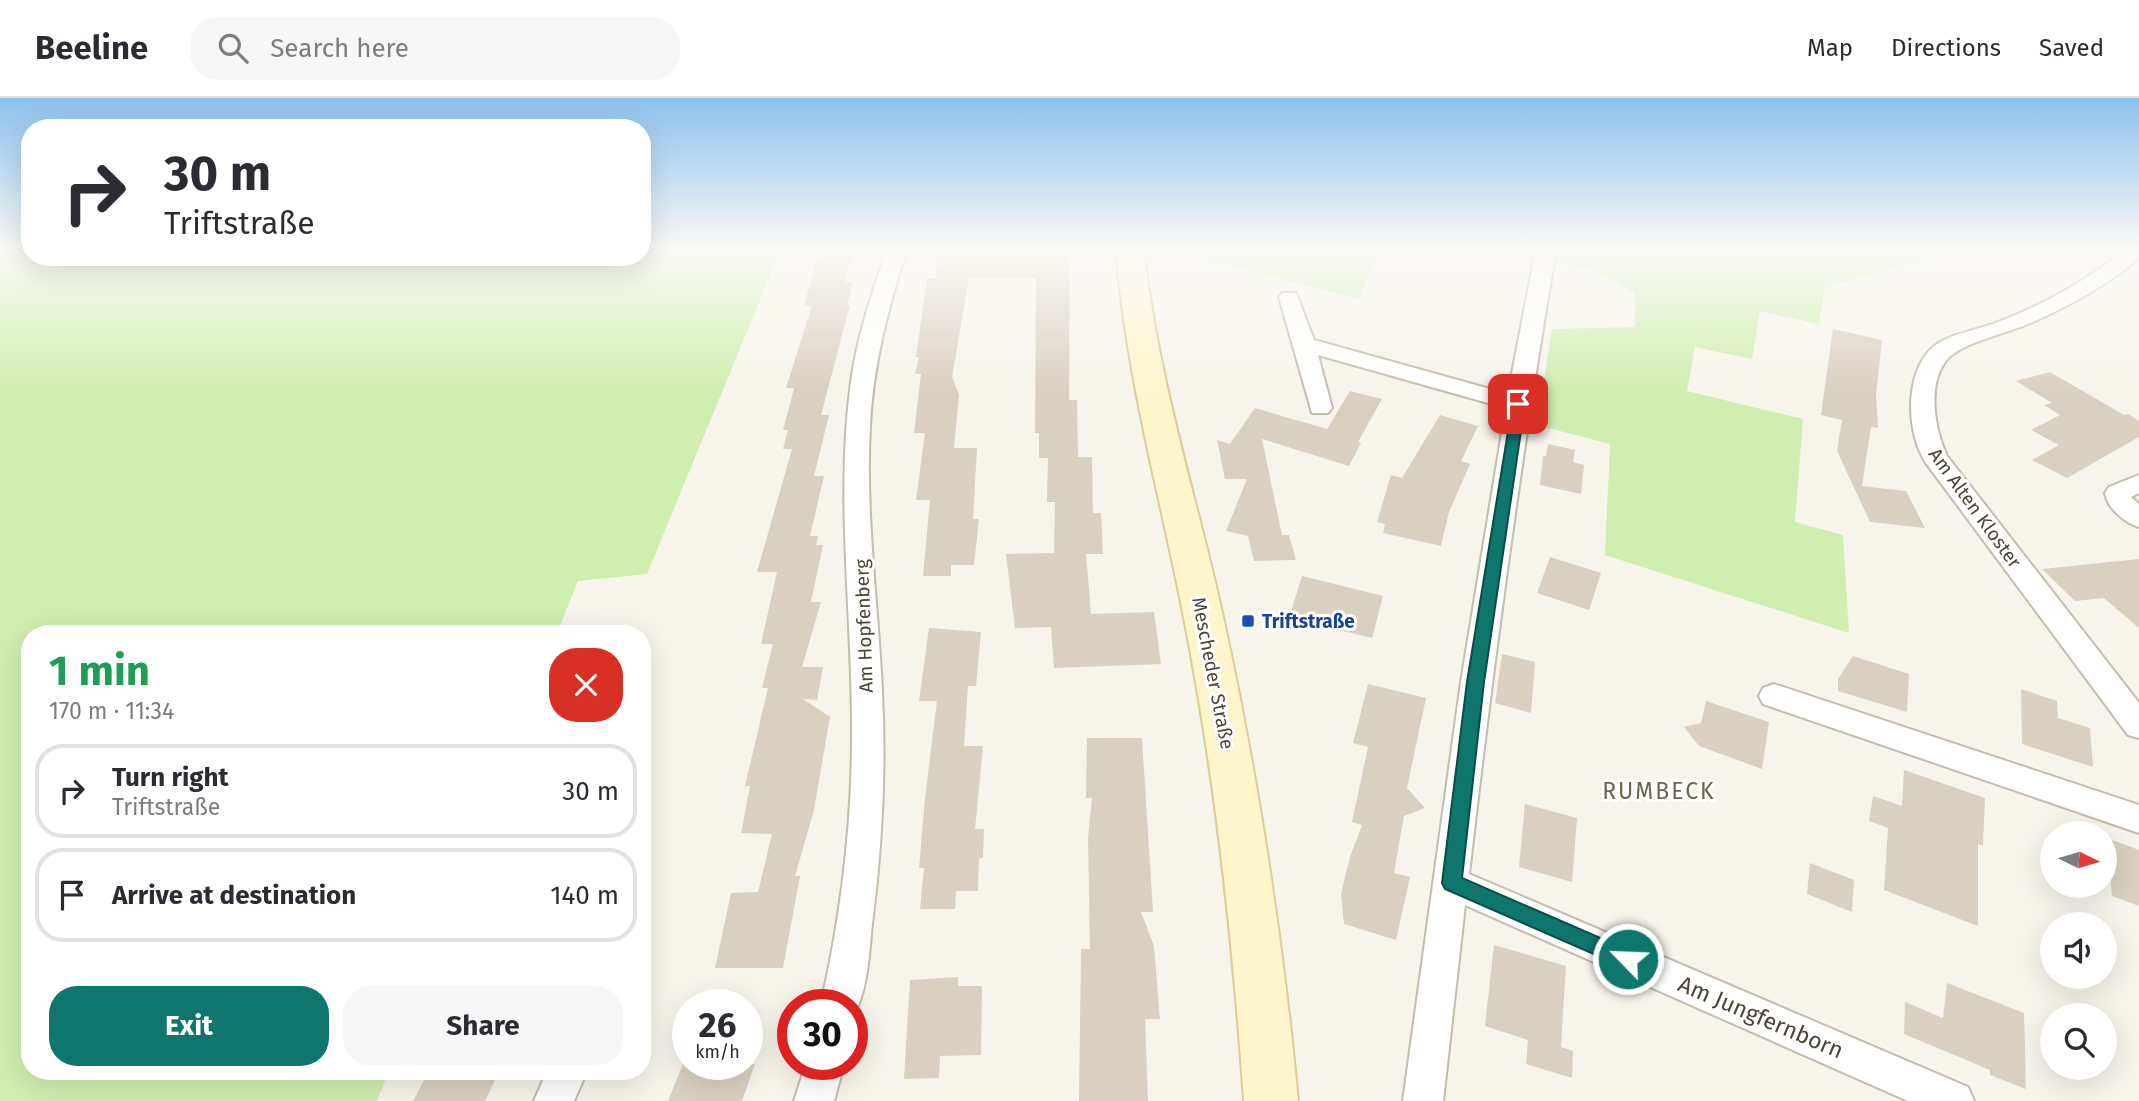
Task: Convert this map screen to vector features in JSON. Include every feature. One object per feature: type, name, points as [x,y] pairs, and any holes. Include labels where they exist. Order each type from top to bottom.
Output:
[{"type":"street","name":"Am Hopfenberg","points":[[844,989],[856,918],[868,735],[859,420],[868,353],[884,296]]},
{"type":"street","name":"Mescheder Straße","points":[[1132,296],[1144,374],[1204,622],[1240,811],[1262,972],[1271,1101]]},
{"type":"street","points":[[1423,1101],[1476,682],[1518,404],[1538,296]]},
{"type":"street","name":"Am Alten Kloster","points":[[2060,296],[2015,323],[1943,350],[1929,369],[1926,387],[1928,441],[1936,458],[2139,726]]},
{"type":"street","points":[[1289,297],[1320,408]]},
{"type":"street","points":[[1304,344],[1518,404]]},
{"type":"street","points":[[2139,483],[2119,493],[2119,500],[2139,518]]},
{"type":"street","points":[[1774,696],[2139,819]]},
{"type":"street","name":"Am Jungfernborn","points":[[1452,883],[1954,1101]]},
{"type":"street","points":[[554,1101],[563,1080]]},
{"type":"street","points":[[814,1101],[820,1080]]},
{"type":"green space","points":[[0,296],[762,296],[647,574],[578,581],[560,625],[21,625],[21,1080],[385,1080],[377,1101],[0,1101]]},
{"type":"green space","points":[[1635,296],[1824,296],[1819,324],[1760,311],[1752,359],[1695,347],[1687,391],[1803,419],[1795,522],[1843,535],[1849,633],[1605,555],[1610,444],[1537,425],[1552,329],[1635,327]]},
{"type":"building","points":[[807,296],[849,296],[847,305],[850,305],[821,415],[829,415],[814,476],[824,476],[810,536],[818,536],[816,545],[823,545],[811,602],[821,602],[802,667],[823,667],[817,700],[803,699],[830,717],[814,810],[795,876],[800,876],[783,968],[715,968],[731,893],[758,892],[772,834],[741,833],[750,786],[745,786],[768,688],[762,688],[773,644],[761,644],[777,572],[757,572],[792,449],[783,449],[788,430],[783,430],[794,388],[786,388],[812,306],[804,306]]},
{"type":"building","points":[[925,296],[966,296],[952,377],[959,395],[954,448],[977,448],[973,519],[979,519],[974,565],[951,565],[951,576],[923,576],[930,500],[916,500],[925,433],[914,433],[921,374],[915,374],[919,357],[916,357]]},
{"type":"building","points":[[1036,296],[1070,296],[1069,400],[1077,400],[1078,457],[1092,457],[1093,513],[1101,513],[1103,554],[1086,554],[1091,614],[1154,612],[1161,664],[1054,668],[1051,627],[1015,628],[1006,554],[1054,553],[1055,502],[1047,502],[1048,458],[1039,458],[1039,433],[1035,433]]},
{"type":"building","points":[[1833,329],[1882,340],[1876,395],[1878,428],[1871,427],[1862,486],[1906,491],[1925,528],[1870,522],[1837,451],[1842,420],[1821,415]]},
{"type":"building","points":[[2050,372],[2139,421],[2139,437],[2067,478],[2032,460],[2059,445],[2031,430],[2060,415],[2044,405],[2052,403],[2016,381]]},
{"type":"building","points":[[1350,391],[1382,399],[1358,442],[1361,443],[1349,466],[1262,439],[1282,535],[1289,535],[1296,560],[1254,561],[1248,536],[1226,531],[1247,479],[1225,479],[1217,440],[1230,444],[1255,408],[1327,429]]},
{"type":"building","points":[[1440,415],[1478,426],[1461,461],[1470,464],[1449,512],[1441,546],[1383,533],[1385,524],[1377,522],[1391,475],[1402,478]]},
{"type":"building","points":[[1548,444],[1575,450],[1573,462],[1584,465],[1581,494],[1540,485],[1543,456],[1546,456]]},
{"type":"building","points":[[1550,557],[1601,573],[1589,610],[1537,593]]},
{"type":"building","points":[[2139,559],[2139,628],[2104,598],[2075,601],[2042,569]]},
{"type":"building","points":[[1302,576],[1383,596],[1372,638],[1289,618]]},
{"type":"building","points":[[929,628],[981,632],[976,686],[968,686],[964,746],[983,746],[975,829],[984,829],[983,858],[979,858],[978,891],[956,891],[955,909],[920,909],[924,868],[919,868],[937,701],[919,701]]},
{"type":"building","points":[[1502,654],[1535,662],[1531,713],[1495,703]]},
{"type":"building","points":[[1853,656],[1909,674],[1907,712],[1838,691],[1838,679]]},
{"type":"building","points":[[1368,684],[1426,698],[1407,788],[1425,808],[1404,816],[1394,873],[1410,877],[1396,940],[1344,924],[1341,894],[1350,857],[1362,825],[1352,822],[1368,747],[1353,743]]},
{"type":"building","points":[[2021,689],[2057,701],[2058,718],[2090,728],[2093,767],[2022,744]]},
{"type":"building","points":[[1706,701],[1769,722],[1762,769],[1699,746],[1684,727],[1701,723]]},
{"type":"building","points":[[1087,738],[1142,738],[1153,912],[1141,912],[1154,946],[1160,1019],[1145,1019],[1148,1101],[1079,1101],[1081,949],[1090,949],[1088,838],[1092,798],[1086,798]]},
{"type":"building","points":[[1904,770],[1985,798],[1983,846],[1978,844],[1978,926],[1884,890],[1888,828],[1869,821],[1873,796],[1902,806]]},
{"type":"building","points":[[1525,804],[1577,818],[1572,882],[1519,867]]},
{"type":"building","points":[[2118,842],[2139,850],[2139,906],[2117,898]]},
{"type":"building","points":[[1810,863],[1854,880],[1852,912],[1807,894]]},
{"type":"building","points":[[1494,945],[1566,966],[1561,1047],[1573,1051],[1572,1078],[1526,1064],[1528,1040],[1485,1026]]},
{"type":"building","points":[[958,977],[958,986],[982,986],[981,1055],[940,1056],[939,1078],[904,1079],[910,980]]},
{"type":"building","points":[[1947,983],[2024,1013],[2026,1089],[1990,1075],[1990,1070],[1904,1034],[1905,1002],[1943,1018]]},
{"type":"building","points":[[424,1080],[495,1080],[485,1101],[413,1101]]},
{"type":"building","points":[[677,1080],[749,1080],[742,1101],[668,1101]]},
{"type":"place","name":"Triftstraße","points":[[1248,621]]},
{"type":"district","name":"RUMBECK","points":[[1659,791]]},
{"type":"route","points":[[1518,404],[1476,682],[1452,883],[1628,959]]}]
